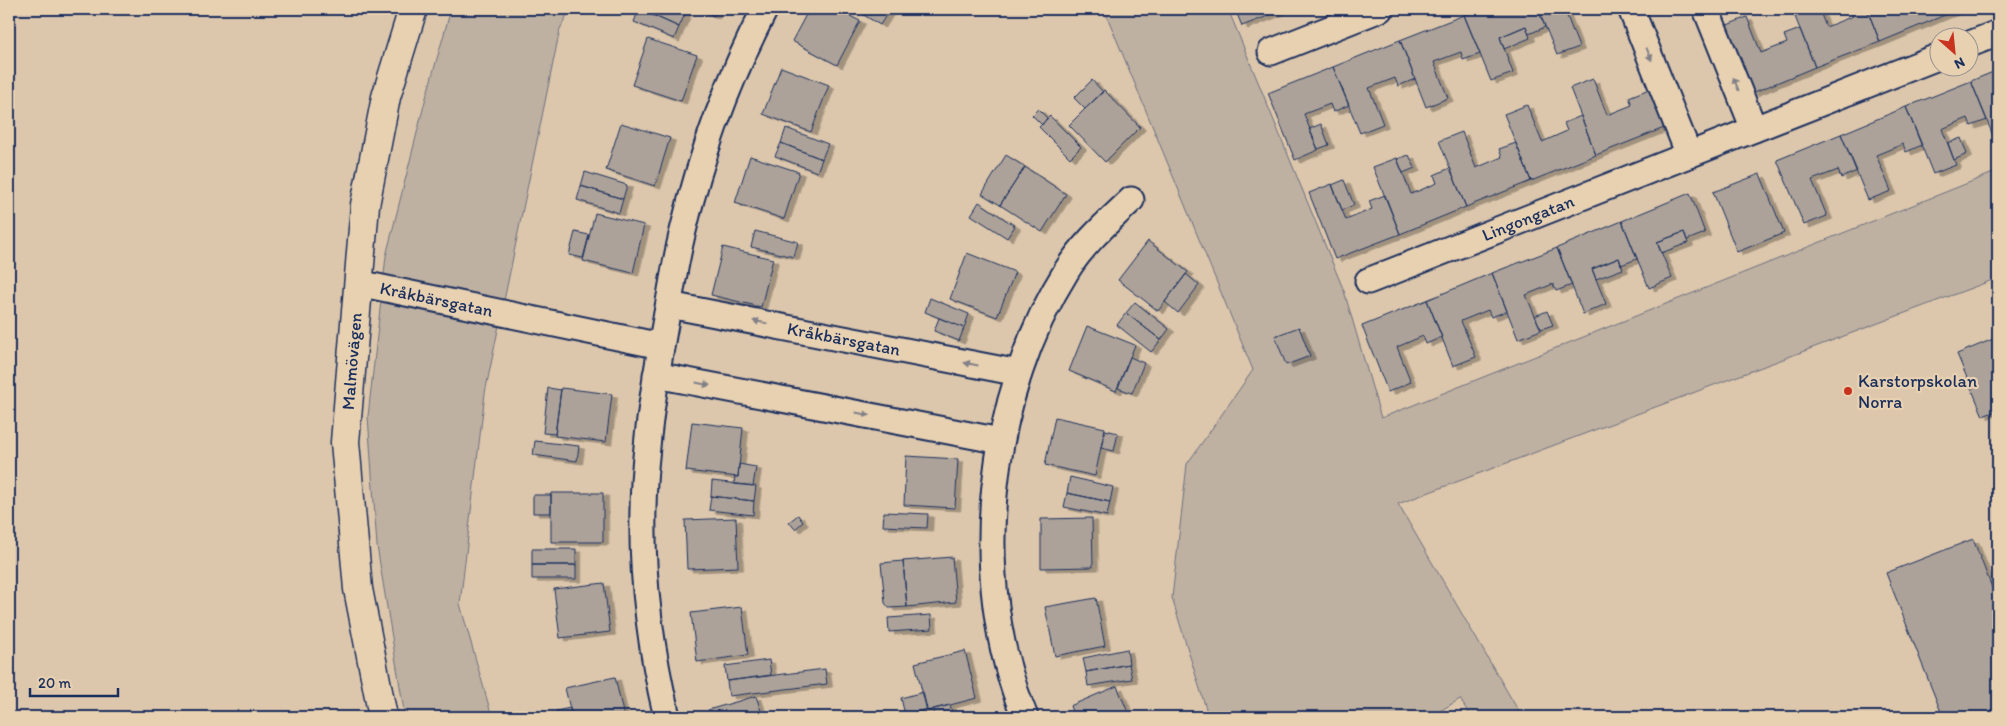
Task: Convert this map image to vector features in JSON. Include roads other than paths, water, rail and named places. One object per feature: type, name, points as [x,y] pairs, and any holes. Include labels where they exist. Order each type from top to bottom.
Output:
[{"type":"main road","name":"Malmövägen","points":[[382,717],[358,590],[345,442],[365,205],[386,97],[413,9]]},
{"type":"street","points":[[668,717],[650,627],[644,555],[646,449],[656,375],[682,232],[702,162],[728,91],[765,9]]},
{"type":"street","points":[[1271,52],[1380,9]]},
{"type":"street","points":[[1630,9],[1689,155]]},
{"type":"street","points":[[1706,9],[1754,129]]},
{"type":"street","points":[[1980,40],[1998,33]]},
{"type":"street","name":"Lingongatan","points":[[1368,282],[1930,60]]},
{"type":"street","points":[[1025,717],[1005,655],[996,604],[991,554],[994,502],[1001,441],[1019,373],[1038,323],[1068,269],[1098,231],[1131,200]]},
{"type":"street","name":"Kråkbärsgatan","points":[[358,283],[661,346]]},
{"type":"street","name":"Kråkbärsgatan","points":[[669,305],[1019,373]]},
{"type":"street","points":[[656,375],[1001,441]]},
{"type":"place","name":"Karstorpskolan Norra","points":[[1848,391]]}]
